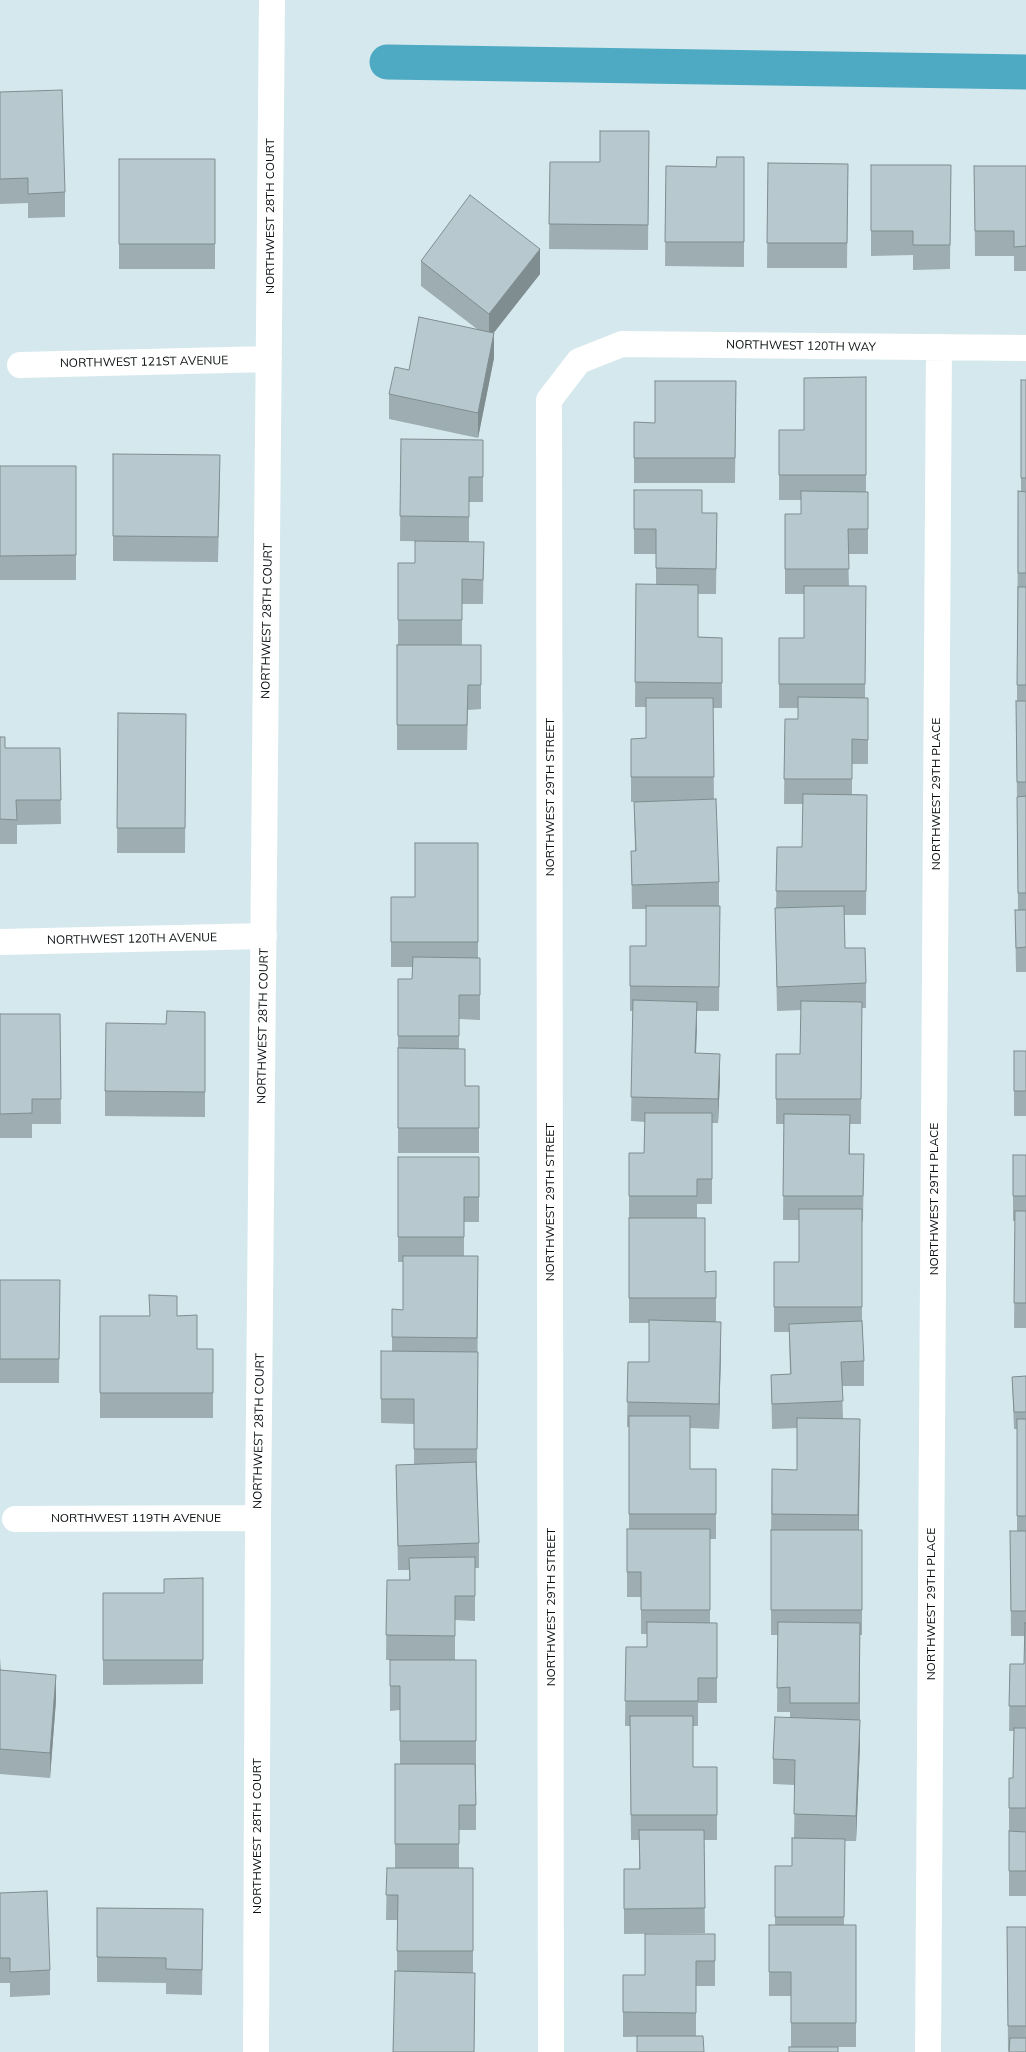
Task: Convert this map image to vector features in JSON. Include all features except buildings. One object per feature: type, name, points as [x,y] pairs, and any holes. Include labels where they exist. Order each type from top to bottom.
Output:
[{"type":"street","name":"NORTHWEST 28TH COURT","points":[[256,2052],[258,1518],[272,0]]},
{"type":"street","name":"NORTHWEST 120TH WAY","points":[[579,361],[622,344],[1026,348]]},
{"type":"street","name":"NORTHWEST 29TH PLACE","points":[[928,2052],[939,347]]},
{"type":"street","name":"NORTHWEST 121ST AVENUE","points":[[20,364],[269,359]]},
{"type":"street","name":"NORTHWEST 29TH STREET","points":[[551,2052],[549,400],[579,361]]},
{"type":"street","name":"NORTHWEST 120TH AVENUE","points":[[0,942],[264,936]]},
{"type":"street","name":"NORTHWEST 119TH AVENUE","points":[[15,1519],[258,1518]]},
{"type":"waterway","points":[[387,62],[1026,72]]}]
